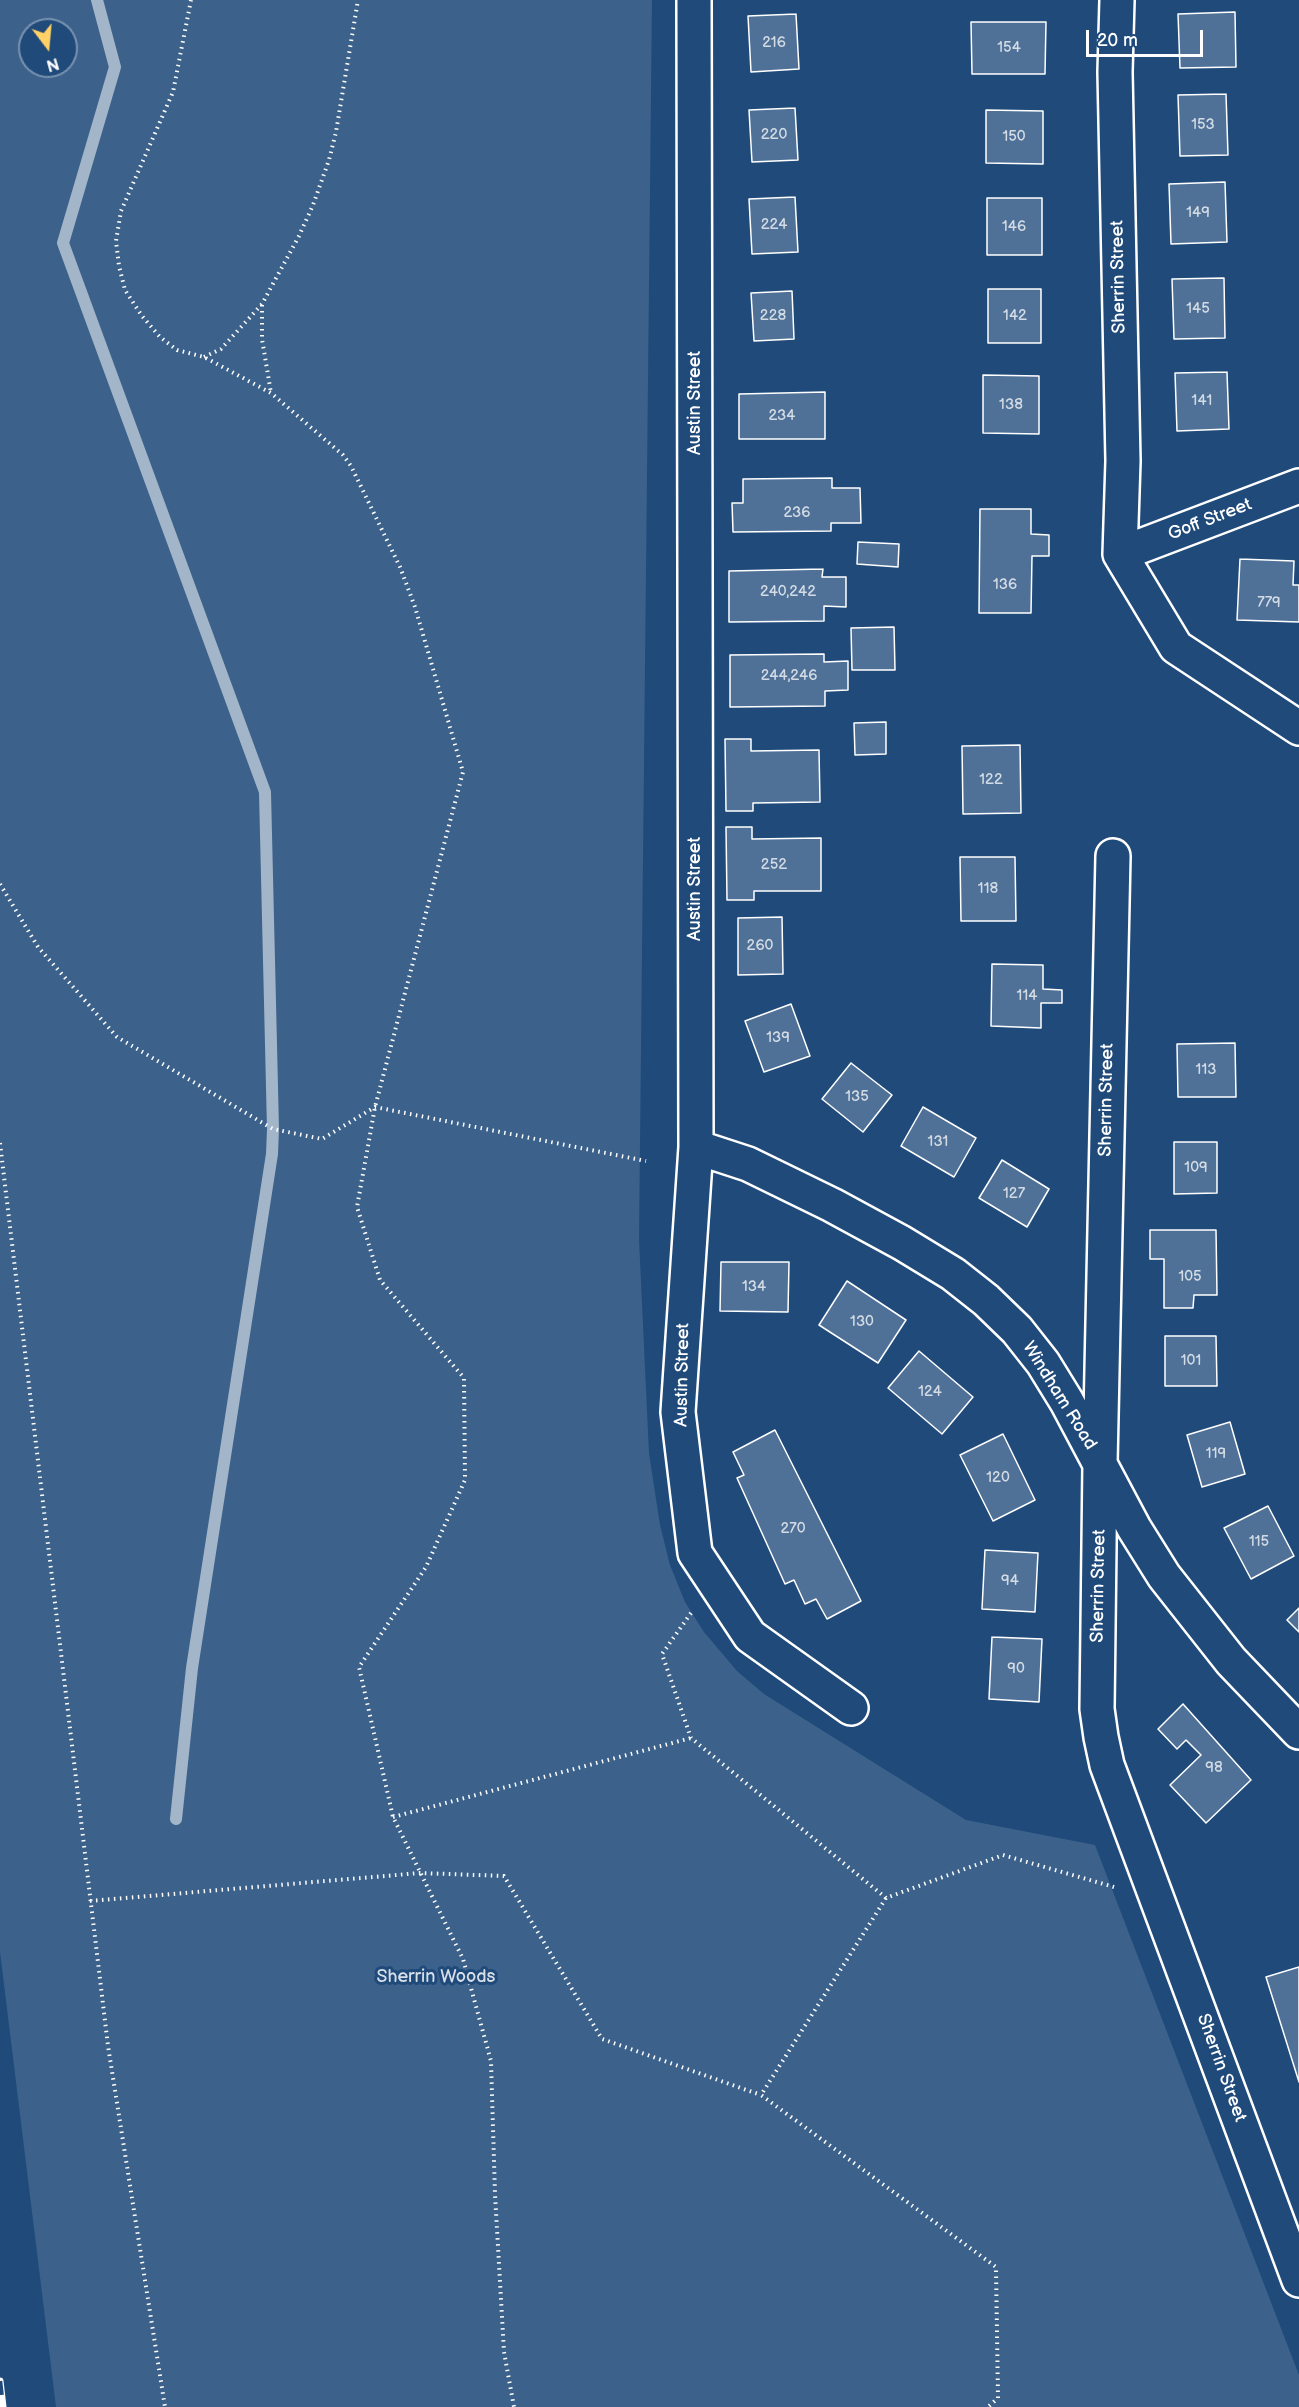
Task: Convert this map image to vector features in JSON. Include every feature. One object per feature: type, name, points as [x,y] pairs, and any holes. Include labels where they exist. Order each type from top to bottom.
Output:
[{"type":"street","name":"Austin Street","points":[[694,0],[696,1147],[692,1175],[678,1412],[695,1553],[750,1636],[851,1708]]},
{"type":"street","name":"Sherrin Street","points":[[1117,0],[1115,72],[1123,461],[1120,554]]},
{"type":"street","name":"Goff Street","points":[[1120,554],[1299,486]]},
{"type":"street","points":[[1120,554],[1176,647],[1299,728]]},
{"type":"street","name":"Sherrin Street","points":[[1113,856],[1100,1463],[1098,1709],[1101,1737],[1107,1765],[1299,2280]]},
{"type":"street","name":"Windham Road","points":[[696,1147],[748,1164],[832,1204],[902,1243],[961,1281],[1017,1330],[1067,1402],[1134,1528],[1164,1576],[1231,1661],[1299,1732]]},
{"type":"path","points":[[191,0],[172,92],[121,211],[116,241],[125,290],[142,316],[160,337],[177,350],[204,357],[271,393],[343,455],[351,466],[400,567],[415,607],[463,772],[375,1107],[357,1207],[380,1280],[464,1378],[465,1480],[426,1567],[359,1666],[393,1817],[463,1959],[491,2061],[495,2194],[504,2352],[514,2407]]},
{"type":"path","points":[[204,357],[221,349],[262,304],[299,236],[329,160],[343,97],[358,0]]},
{"type":"path","points":[[262,304],[262,339],[271,393]]},
{"type":"path","points":[[0,884],[38,947],[117,1037],[273,1129],[322,1138],[375,1107],[646,1161]]},
{"type":"path","points":[[0,1143],[108,2046],[165,2407]]},
{"type":"path","points":[[713,1581],[663,1654],[691,1738],[886,1898]]},
{"type":"path","points":[[393,1817],[691,1738]]},
{"type":"path","points":[[760,2095],[886,1898],[1003,1855],[1158,1899]]},
{"type":"path","points":[[90,1901],[420,1873],[504,1876],[602,2039],[760,2095],[996,2267],[999,2398],[988,2407]]},
{"type":"green space","name":"Sherrin Woods","points":[[0,0],[652,0],[639,1239],[649,1453],[660,1525],[670,1565],[685,1602],[704,1632],[737,1671],[764,1694],[966,1820],[1095,1845],[1299,2375],[1299,2407],[56,2407],[0,1952]]},
{"type":"building","points":[[1235,12],[1236,67],[1180,68],[1178,14]]},
{"type":"building","points":[[796,14],[799,69],[751,72],[748,16]]},
{"type":"building","points":[[971,22],[1046,22],[1045,74],[972,74]]},
{"type":"building","points":[[1226,94],[1228,155],[1180,156],[1178,95]]},
{"type":"building","points":[[795,108],[798,160],[752,162],[749,110]]},
{"type":"building","points":[[986,110],[1043,111],[1043,164],[986,163]]},
{"type":"building","points":[[1225,182],[1227,242],[1171,244],[1169,184]]},
{"type":"building","points":[[795,197],[798,252],[752,254],[749,199]]},
{"type":"building","points":[[987,198],[1042,198],[1042,255],[987,255]]},
{"type":"building","points":[[1224,278],[1225,338],[1174,339],[1172,279]]},
{"type":"building","points":[[988,289],[1041,289],[1041,343],[988,343]]},
{"type":"building","points":[[792,291],[794,339],[754,341],[751,293]]},
{"type":"building","points":[[1227,372],[1229,429],[1177,431],[1175,373]]},
{"type":"building","points":[[983,375],[1039,376],[1039,434],[983,433]]},
{"type":"building","points":[[825,392],[825,439],[739,439],[739,394]]},
{"type":"building","points":[[832,478],[832,488],[860,488],[861,523],[831,523],[831,531],[733,532],[732,503],[743,503],[743,479]]},
{"type":"building","points":[[980,509],[1031,509],[1031,534],[1049,535],[1049,556],[1032,556],[1031,613],[979,613]]},
{"type":"building","points":[[858,542],[899,544],[898,567],[857,564]]},
{"type":"building","points":[[1240,559],[1294,561],[1293,585],[1299,585],[1299,622],[1237,620]]},
{"type":"building","points":[[823,569],[822,577],[846,577],[846,607],[824,606],[824,621],[729,622],[729,571]]},
{"type":"building","points":[[894,627],[895,670],[852,670],[851,628]]},
{"type":"building","points":[[824,654],[824,662],[848,661],[848,690],[825,691],[825,706],[730,707],[730,655]]},
{"type":"building","points":[[886,722],[886,754],[855,755],[854,723]]},
{"type":"building","points":[[725,739],[751,739],[751,751],[819,750],[820,802],[753,803],[753,811],[726,811]]},
{"type":"building","points":[[1020,745],[1021,813],[963,814],[962,746]]},
{"type":"building","points":[[726,827],[752,827],[752,839],[821,838],[821,891],[754,891],[754,900],[727,900]]},
{"type":"building","points":[[960,857],[1015,857],[1016,921],[961,921]]},
{"type":"building","points":[[782,917],[783,974],[738,975],[738,918]]},
{"type":"building","points":[[992,964],[1043,965],[1043,989],[1062,990],[1062,1003],[1041,1003],[1041,1028],[991,1026]]},
{"type":"building","points":[[791,1004],[810,1056],[764,1072],[745,1021]]},
{"type":"building","points":[[1235,1043],[1236,1097],[1178,1097],[1177,1044]]},
{"type":"building","points":[[851,1063],[892,1095],[863,1132],[822,1099]]},
{"type":"building","points":[[923,1107],[976,1138],[954,1177],[901,1146]]},
{"type":"building","points":[[1174,1142],[1217,1142],[1217,1193],[1174,1194]]},
{"type":"building","points":[[1002,1160],[1049,1189],[1027,1227],[979,1198]]},
{"type":"building","points":[[1150,1230],[1216,1230],[1217,1295],[1194,1295],[1193,1308],[1164,1308],[1164,1259],[1150,1259]]},
{"type":"building","points":[[721,1262],[789,1262],[788,1312],[720,1311]]},
{"type":"building","points":[[847,1281],[906,1320],[878,1363],[819,1325]]},
{"type":"building","points":[[1165,1336],[1216,1336],[1217,1386],[1165,1386]]},
{"type":"building","points":[[919,1351],[973,1397],[942,1434],[888,1388]]},
{"type":"building","points":[[1230,1422],[1245,1474],[1202,1487],[1187,1435]]},
{"type":"building","points":[[775,1430],[861,1601],[827,1619],[816,1599],[805,1604],[794,1580],[785,1584],[737,1478],[744,1475],[733,1452]]},
{"type":"building","points":[[1003,1434],[1035,1500],[993,1521],[960,1455]]},
{"type":"building","points":[[1268,1506],[1294,1556],[1251,1579],[1224,1528]]},
{"type":"building","points":[[985,1550],[1038,1553],[1035,1612],[982,1609]]},
{"type":"building","points":[[1299,1608],[1299,1632],[1287,1620]]},
{"type":"building","points":[[992,1637],[1042,1639],[1039,1702],[989,1699]]},
{"type":"building","points":[[1183,1704],[1251,1780],[1206,1823],[1170,1785],[1201,1755],[1186,1740],[1177,1749],[1158,1729]]},
{"type":"building","points":[[1299,1967],[1299,2082],[1266,1977]]},
{"type":"waterway","points":[[97,0],[115,67],[63,243],[265,792],[272,1154],[192,1668],[176,1819]]},
{"type":"railway","points":[[0,2381],[3,2407]]}]
